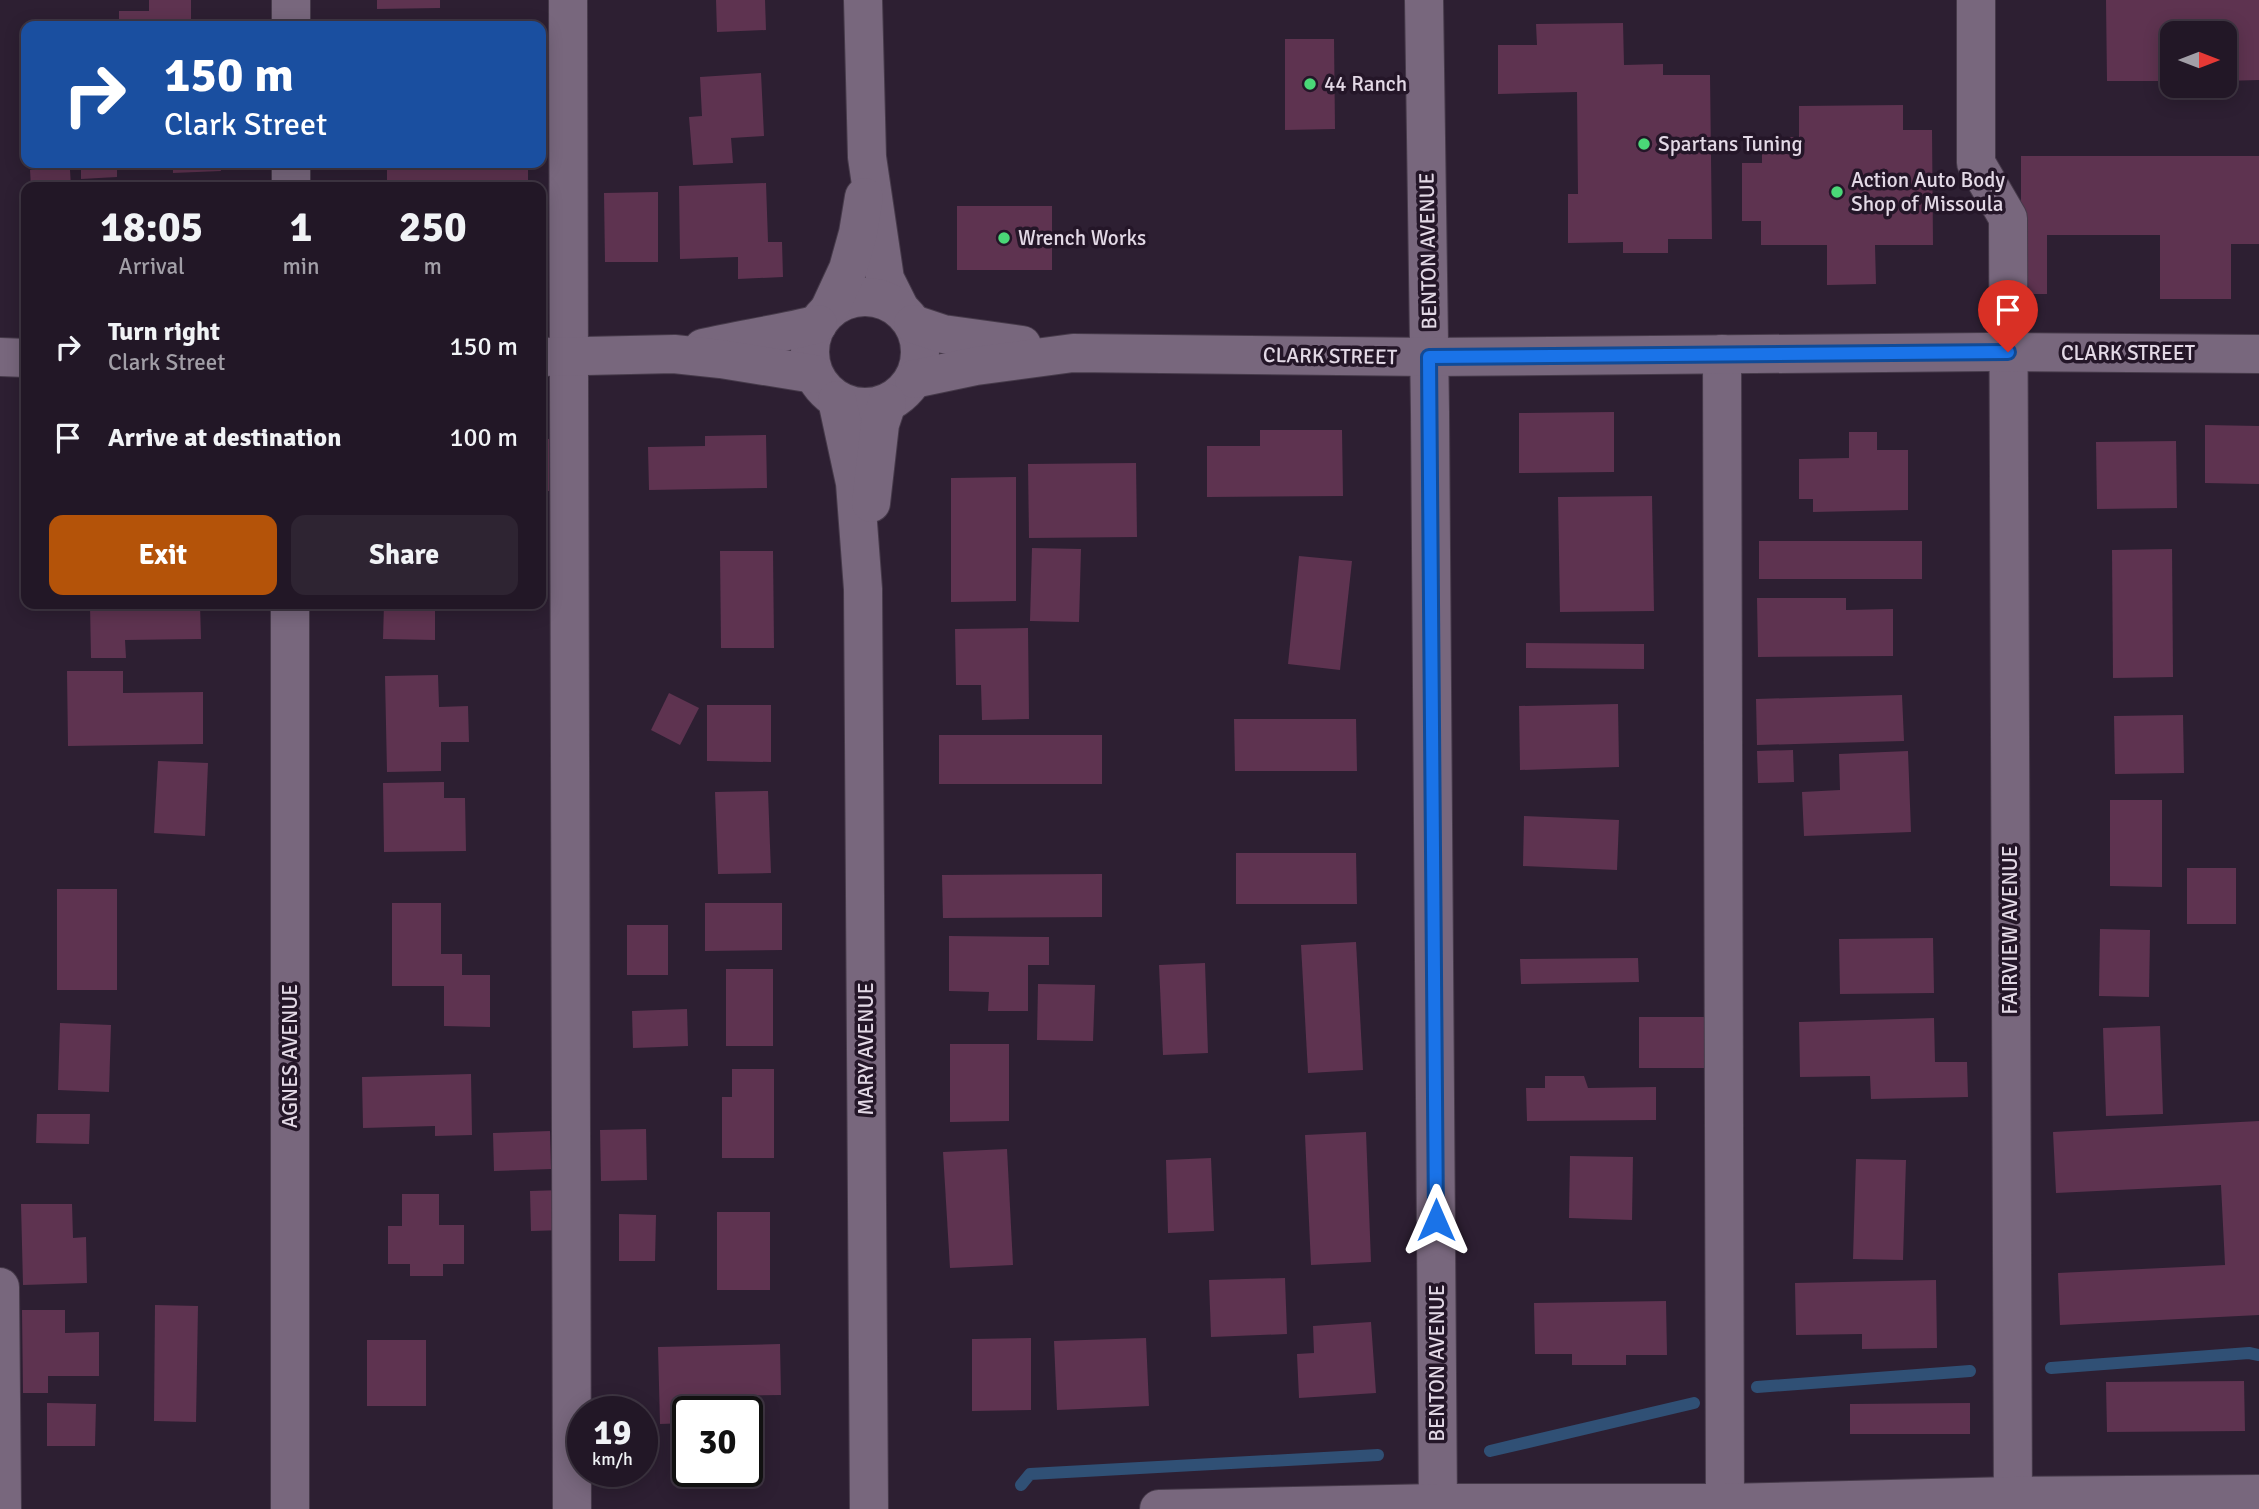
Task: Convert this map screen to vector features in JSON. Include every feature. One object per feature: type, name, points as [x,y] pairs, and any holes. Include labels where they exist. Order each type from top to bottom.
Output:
[{"type":"street","points":[[291,0],[291,21]]},
{"type":"street","points":[[568,0],[555,357],[572,1509]]},
{"type":"street","points":[[863,0],[867,157],[885,279],[920,341],[920,361],[901,391]]},
{"type":"street","name":"BENTON AVENUE","points":[[1424,0],[1438,1506]]},
{"type":"street","name":"FAIRVIEW AVENUE","points":[[1976,0],[1976,163],[2008,218],[2013,1502]]},
{"type":"street","points":[[825,387],[811,348],[848,269],[858,233],[867,157]]},
{"type":"street","points":[[674,354],[750,337],[789,332],[824,317],[846,300],[864,297],[883,300],[906,316],[943,334],[1073,353]]},
{"type":"street","name":"CLARK STREET","points":[[1073,353],[1429,357],[2008,352],[2259,354]]},
{"type":"street","points":[[555,357],[674,354],[740,361],[825,387],[853,407],[871,408],[901,391],[965,367],[1073,353]]},
{"type":"street","points":[[1722,354],[1725,1506]]},
{"type":"street","points":[[0,357],[21,358]]},
{"type":"street","name":"MARY AVENUE","points":[[825,387],[855,483],[863,589],[869,1509]]},
{"type":"street","name":"MARY AVENUE","points":[[863,589],[874,458],[880,424],[901,391]]},
{"type":"street","name":"AGNES AVENUE","points":[[290,609],[290,1509]]},
{"type":"street","points":[[0,1287],[2,1509]]},
{"type":"street","points":[[1159,1509],[1725,1506],[2013,1502],[2259,1494]]},
{"type":"building","points":[[149,0],[191,0],[191,21],[119,21],[119,11],[149,11]]},
{"type":"building","points":[[377,0],[440,0],[440,8],[377,9]]},
{"type":"building","points":[[716,0],[765,0],[766,30],[717,32]]},
{"type":"building","points":[[2106,0],[2259,0],[2259,80],[2237,81],[2237,21],[2160,21],[2160,81],[2107,81]]},
{"type":"building","name":"Spartans Tuning","points":[[1623,23],[1624,65],[1663,64],[1663,75],[1710,75],[1712,239],[1668,239],[1668,253],[1623,253],[1623,242],[1568,243],[1568,194],[1578,194],[1577,92],[1498,94],[1498,45],[1537,45],[1536,24]]},
{"type":"building","name":"44 Ranch","points":[[1285,39],[1334,39],[1335,129],[1285,130]]},
{"type":"building","points":[[761,73],[764,136],[731,138],[733,163],[693,165],[689,117],[702,116],[700,77]]},
{"type":"building","name":"Action Auto Body Shop of Missoula","points":[[1903,105],[1903,130],[1932,130],[1933,245],[1875,245],[1876,284],[1827,285],[1827,245],[1761,245],[1761,221],[1742,221],[1742,163],[1762,163],[1762,137],[1799,137],[1799,106]]},
{"type":"building","points":[[2021,156],[2259,156],[2259,244],[2231,244],[2231,299],[2160,299],[2160,235],[2047,235],[2047,294],[2021,294]]},
{"type":"building","points":[[81,168],[117,168],[117,177],[81,179]]},
{"type":"building","points":[[173,168],[221,168],[221,171],[173,173]]},
{"type":"building","points":[[387,168],[528,168],[528,182],[387,182]]},
{"type":"building","points":[[30,170],[70,170],[71,182],[31,182]]},
{"type":"building","points":[[766,183],[768,242],[782,242],[783,277],[738,279],[738,257],[680,259],[679,186]]},
{"type":"building","points":[[658,192],[658,262],[605,262],[604,193]]},
{"type":"building","name":"Wrench Works","points":[[957,206],[1052,206],[1052,270],[957,270]]},
{"type":"building","points":[[1614,412],[1614,472],[1519,473],[1519,413]]},
{"type":"building","points":[[2205,425],[2259,426],[2259,484],[2205,483]]},
{"type":"building","points":[[1260,430],[1342,430],[1343,496],[1207,497],[1207,446],[1260,446]]},
{"type":"building","points":[[1849,432],[1877,432],[1877,450],[1908,450],[1908,510],[1813,512],[1813,499],[1799,499],[1799,459],[1849,458]]},
{"type":"building","points":[[766,435],[767,488],[649,490],[648,447],[705,446],[705,436]]},
{"type":"building","points":[[546,439],[549,439],[549,491],[546,491]]},
{"type":"building","points":[[2176,441],[2177,508],[2097,509],[2096,442]]},
{"type":"building","points":[[1136,463],[1137,537],[1029,538],[1028,464]]},
{"type":"building","points":[[1016,477],[1016,601],[951,602],[951,478]]},
{"type":"building","points":[[1652,496],[1654,611],[1560,612],[1558,497]]},
{"type":"building","points":[[1759,541],[1922,541],[1922,579],[1759,579]]},
{"type":"building","points":[[1032,548],[1081,549],[1079,622],[1030,621]]},
{"type":"building","points":[[2172,549],[2173,677],[2113,678],[2112,550]]},
{"type":"building","points":[[720,551],[773,551],[774,648],[721,648]]},
{"type":"building","points":[[1299,556],[1352,561],[1340,670],[1288,664]]},
{"type":"building","points":[[1757,598],[1846,598],[1846,610],[1893,609],[1893,656],[1758,657]]},
{"type":"building","points":[[90,609],[200,609],[201,639],[125,640],[126,658],[91,658]]},
{"type":"building","points":[[384,609],[435,609],[435,640],[383,639]]},
{"type":"building","points":[[1028,628],[1029,719],[982,720],[981,685],[956,685],[955,629]]},
{"type":"building","points":[[1526,643],[1644,644],[1644,669],[1526,668]]},
{"type":"building","points":[[67,671],[123,671],[123,693],[203,692],[203,744],[68,746]]},
{"type":"building","points":[[438,675],[439,707],[468,706],[469,742],[441,742],[441,771],[387,772],[385,676]]},
{"type":"building","points":[[669,693],[699,708],[680,745],[651,730]]},
{"type":"building","points":[[1902,695],[1904,741],[1757,745],[1756,699]]},
{"type":"building","points":[[1618,704],[1619,767],[1520,770],[1519,706]]},
{"type":"building","points":[[707,705],[771,705],[771,762],[707,761]]},
{"type":"building","points":[[2183,715],[2184,773],[2115,774],[2114,716]]},
{"type":"building","points":[[1234,719],[1356,719],[1357,771],[1235,771]]},
{"type":"building","points":[[939,735],[1102,735],[1102,784],[939,784]]},
{"type":"building","points":[[1793,750],[1794,782],[1758,783],[1757,751]]},
{"type":"building","points":[[1908,751],[1911,832],[1804,836],[1802,792],[1840,790],[1839,754]]},
{"type":"building","points":[[158,761],[208,763],[205,836],[154,833]]},
{"type":"building","points":[[444,782],[444,798],[465,798],[466,851],[384,852],[383,783]]},
{"type":"building","points":[[768,791],[771,873],[718,874],[715,792]]},
{"type":"building","points":[[2110,800],[2162,800],[2162,887],[2110,886]]},
{"type":"building","points":[[1524,816],[1619,820],[1617,870],[1523,866]]},
{"type":"building","points":[[1236,853],[1356,853],[1357,904],[1236,904]]},
{"type":"building","points":[[2187,868],[2236,868],[2236,924],[2187,924]]},
{"type":"building","points":[[1102,874],[1102,917],[943,918],[942,875]]},
{"type":"building","points":[[57,889],[117,889],[117,990],[57,990]]},
{"type":"building","points":[[392,903],[441,903],[441,954],[462,954],[462,975],[490,975],[490,1027],[444,1026],[444,986],[392,986]]},
{"type":"building","points":[[705,903],[782,903],[782,950],[705,951]]},
{"type":"building","points":[[627,925],[668,925],[668,975],[627,975]]},
{"type":"building","points":[[2100,929],[2150,930],[2149,997],[2099,996]]},
{"type":"building","points":[[949,936],[1049,937],[1049,965],[1028,965],[1028,1011],[988,1011],[989,992],[949,991]]},
{"type":"building","points":[[1933,938],[1934,993],[1840,994],[1839,939]]},
{"type":"building","points":[[1356,942],[1363,1070],[1308,1073],[1301,945]]},
{"type":"building","points":[[1638,958],[1639,982],[1521,984],[1520,959]]},
{"type":"building","points":[[1205,963],[1208,1053],[1163,1055],[1159,965]]},
{"type":"building","points":[[726,969],[773,969],[773,1046],[726,1046]]},
{"type":"building","points":[[1038,984],[1095,985],[1093,1041],[1037,1040]]},
{"type":"building","points":[[687,1009],[688,1046],[633,1048],[632,1011]]},
{"type":"building","points":[[1639,1017],[1710,1017],[1710,1068],[1639,1068]]},
{"type":"building","points":[[1934,1018],[1935,1062],[1967,1062],[1968,1097],[1871,1099],[1870,1076],[1800,1077],[1799,1022]]},
{"type":"building","points":[[60,1023],[111,1025],[109,1092],[58,1090]]},
{"type":"building","points":[[2160,1026],[2163,1114],[2106,1116],[2103,1028]]},
{"type":"building","points":[[950,1044],[1009,1044],[1009,1121],[950,1122]]},
{"type":"building","points":[[732,1069],[774,1069],[774,1158],[722,1158],[722,1097],[732,1097]]},
{"type":"building","points":[[471,1074],[472,1135],[435,1136],[435,1126],[363,1128],[362,1077]]},
{"type":"building","points":[[1545,1076],[1584,1076],[1588,1088],[1656,1087],[1656,1120],[1527,1121],[1526,1088],[1545,1088]]},
{"type":"building","points":[[37,1114],[90,1114],[89,1144],[36,1143]]},
{"type":"building","points":[[2259,1121],[2259,1315],[2060,1325],[2058,1273],[2225,1265],[2221,1185],[2056,1193],[2053,1132]]},
{"type":"building","points":[[646,1129],[647,1180],[601,1181],[600,1130]]},
{"type":"building","points":[[550,1131],[551,1169],[494,1171],[493,1133]]},
{"type":"building","points":[[1366,1132],[1371,1262],[1311,1265],[1305,1135]]},
{"type":"building","points":[[1007,1149],[1013,1265],[950,1268],[943,1152]]},
{"type":"building","points":[[1570,1156],[1633,1157],[1632,1220],[1569,1218]]},
{"type":"building","points":[[1211,1158],[1214,1231],[1168,1233],[1166,1160]]},
{"type":"building","points":[[1856,1159],[1906,1160],[1903,1260],[1853,1259]]},
{"type":"building","points":[[563,1190],[565,1230],[531,1231],[530,1191]]},
{"type":"building","points":[[402,1194],[439,1194],[439,1225],[464,1225],[464,1264],[443,1264],[443,1276],[410,1276],[410,1264],[388,1264],[388,1226],[402,1226]]},
{"type":"building","points":[[21,1204],[72,1204],[73,1238],[86,1237],[87,1283],[23,1285]]},
{"type":"building","points":[[717,1212],[770,1212],[770,1290],[717,1290]]},
{"type":"building","points":[[619,1214],[656,1215],[655,1261],[619,1261]]},
{"type":"building","points":[[1285,1278],[1287,1334],[1211,1337],[1209,1280]]},
{"type":"building","points":[[1936,1280],[1937,1348],[1862,1349],[1862,1334],[1796,1335],[1795,1283]]},
{"type":"building","points":[[1666,1301],[1667,1355],[1626,1355],[1626,1365],[1572,1365],[1572,1354],[1535,1354],[1534,1303]]},
{"type":"building","points":[[155,1305],[198,1306],[196,1422],[154,1421]]},
{"type":"building","points":[[22,1310],[65,1310],[65,1333],[99,1332],[99,1376],[48,1376],[48,1393],[23,1393]]},
{"type":"building","points":[[1371,1322],[1376,1393],[1299,1398],[1297,1354],[1314,1353],[1313,1326]]},
{"type":"building","points":[[1031,1338],[1031,1410],[972,1411],[972,1339]]},
{"type":"building","points":[[1146,1338],[1149,1406],[1057,1410],[1054,1341]]},
{"type":"building","points":[[367,1340],[426,1340],[426,1406],[367,1406]]},
{"type":"building","points":[[780,1344],[781,1395],[672,1396],[672,1424],[660,1424],[658,1347]]},
{"type":"building","points":[[2244,1381],[2245,1431],[2107,1432],[2106,1382]]},
{"type":"building","points":[[47,1403],[96,1404],[95,1446],[47,1446]]},
{"type":"building","points":[[1970,1403],[1970,1434],[1850,1434],[1850,1404]]},
{"type":"waterway","points":[[2051,1368],[2249,1353],[2259,1355]]},
{"type":"waterway","points":[[1757,1387],[1970,1371]]},
{"type":"waterway","points":[[1490,1451],[1694,1403]]},
{"type":"waterway","points":[[1021,1485],[1030,1474],[1378,1455]]},
{"type":"place","name":"44 Ranch","points":[[1310,84]]},
{"type":"place","name":"Spartans Tuning","points":[[1644,144]]},
{"type":"place","name":"Action Auto Body Shop of Missoula","points":[[1837,192]]},
{"type":"place","name":"Wrench Works","points":[[1004,238]]},
{"type":"route","points":[[1436,1220],[1429,357],[2008,352]]}]
